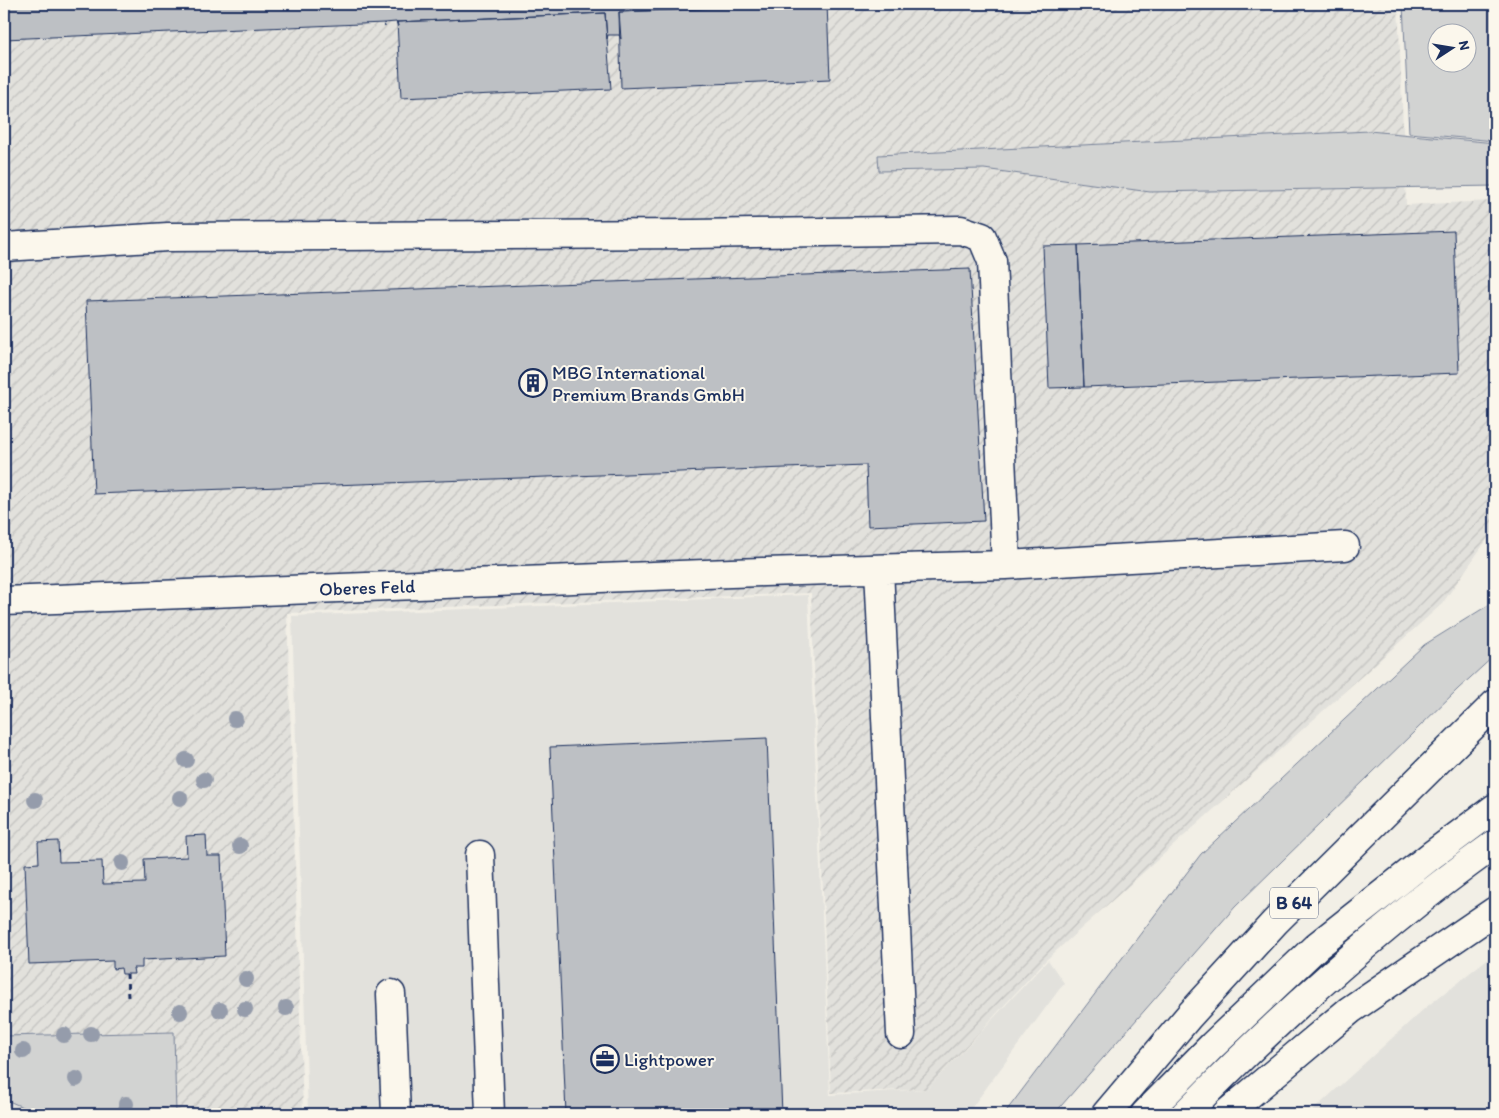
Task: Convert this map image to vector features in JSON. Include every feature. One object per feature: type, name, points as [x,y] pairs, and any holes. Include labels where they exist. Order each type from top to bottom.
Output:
[{"type":"main road","points":[[4,247],[168,237],[694,234],[961,230],[982,238],[992,261],[1006,565]]},
{"type":"main road","name":"Oberes Feld","points":[[4,602],[731,573],[1006,565],[1345,546]]},
{"type":"main road","points":[[879,569],[901,1034]]},
{"type":"main road","name":"B 64","points":[[1106,1114],[1188,1016],[1275,922],[1495,704]]},
{"type":"main road","name":"B 64","points":[[1145,1114],[1212,1045],[1317,946],[1495,808]]},
{"type":"main road","points":[[1185,1114],[1232,1066],[1338,968],[1446,879],[1495,844]]},
{"type":"main road","points":[[480,856],[490,1114]]},
{"type":"main road","points":[[1226,1114],[1350,1010],[1495,911]]},
{"type":"main road","points":[[391,994],[396,1114]]},
{"type":"path","points":[[127,974],[128,998]]},
{"type":"shaded area","points":[[4,4],[1398,4],[1406,205],[1492,201],[1495,260],[1495,528],[1442,604],[1046,960],[927,1089],[831,1093],[811,593],[287,613],[303,1114],[176,1114],[173,1032],[4,1036]]},
{"type":"shaded area","points":[[1403,4],[1495,4],[1495,141],[1409,133]]},
{"type":"shaded area","points":[[1369,131],[1495,143],[1495,186],[1150,192],[984,169],[879,171],[878,155]]},
{"type":"shaded area","points":[[808,595],[830,1095],[927,1089],[1048,960],[1064,983],[967,1114],[308,1114],[292,616]]},
{"type":"shaded area","points":[[1495,601],[1495,655],[1235,907],[1054,1114],[1004,1114],[1201,854],[1424,645]]},
{"type":"shaded area","points":[[1495,953],[1495,1114],[1309,1114],[1425,1008]]},
{"type":"shaded area","points":[[174,1032],[176,1114],[39,1114],[4,1099],[4,1036]]},
{"type":"shaded area","points":[[4,1099],[39,1114],[14,1114],[4,1110]]},
{"type":"building","points":[[4,4],[810,4],[619,12],[621,39],[619,35],[608,35],[607,39],[605,13],[397,22],[398,26],[396,22],[4,39]]},
{"type":"building","points":[[827,4],[830,79],[621,88],[619,12]]},
{"type":"building","points":[[605,13],[611,89],[401,98],[397,22]]},
{"type":"building","points":[[1454,231],[1459,373],[1084,387],[1078,245]]},
{"type":"building","points":[[1078,245],[1084,387],[1049,388],[1043,246]]},
{"type":"building","name":"MBG International Premium Brands GmbH","points":[[970,269],[984,521],[868,526],[866,465],[94,494],[86,301]]},
{"type":"building","points":[[767,738],[782,1114],[566,1114],[550,747]]},
{"type":"building","points":[[206,835],[207,856],[221,856],[225,956],[142,960],[142,968],[133,968],[134,974],[122,974],[121,968],[113,969],[113,961],[29,964],[25,864],[39,863],[38,842],[58,841],[59,862],[102,861],[103,884],[145,883],[144,859],[187,857],[186,836]]},
{"type":"place","name":"MBG International Premium Brands GmbH","points":[[533,383]]},
{"type":"place","name":"Lightpower","points":[[605,1059]]}]
